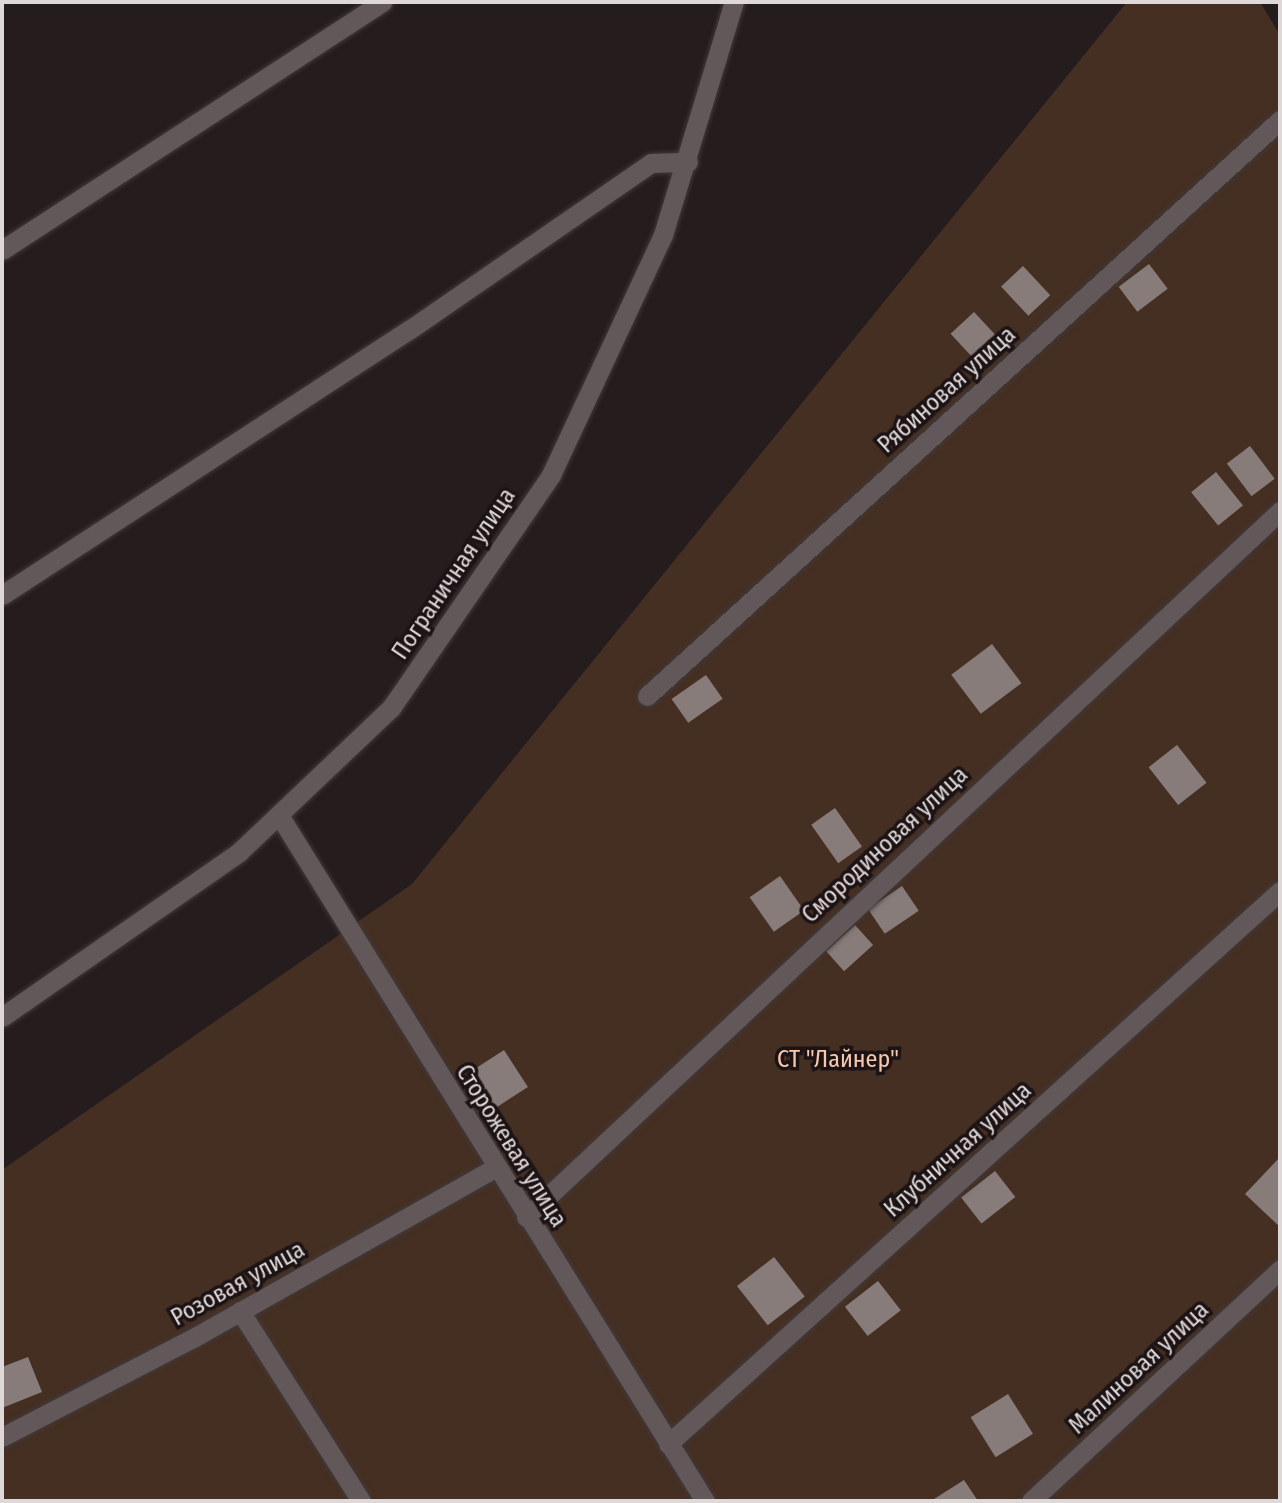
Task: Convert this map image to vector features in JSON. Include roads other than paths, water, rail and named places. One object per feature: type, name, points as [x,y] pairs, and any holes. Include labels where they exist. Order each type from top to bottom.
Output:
[{"type":"street","points":[[2,250],[382,2]]},
{"type":"street","name":"Пограничная улица","points":[[2,1017],[239,852],[391,708],[551,475],[663,235],[688,162],[734,2]]},
{"type":"street","name":"Рябиновая улица","points":[[647,696],[1280,120]]},
{"type":"street","points":[[2,595],[398,338],[651,163],[688,162]]},
{"type":"street","name":"Смородиновая улица","points":[[526,1217],[1280,512]]},
{"type":"street","name":"Сторожевая улица","points":[[279,815],[495,1168],[705,1501]]},
{"type":"street","name":"Клубничная улица","points":[[668,1444],[1280,891]]},
{"type":"street","name":"Розовая улица","points":[[2,1437],[240,1311],[495,1168]]},
{"type":"street","name":"Малиновая улица","points":[[1031,1501],[1280,1270]]},
{"type":"street","points":[[240,1311],[361,1501]]},
{"type":"park label","name":"СТ \"Лайнер\"","points":[[838,1060]]}]
